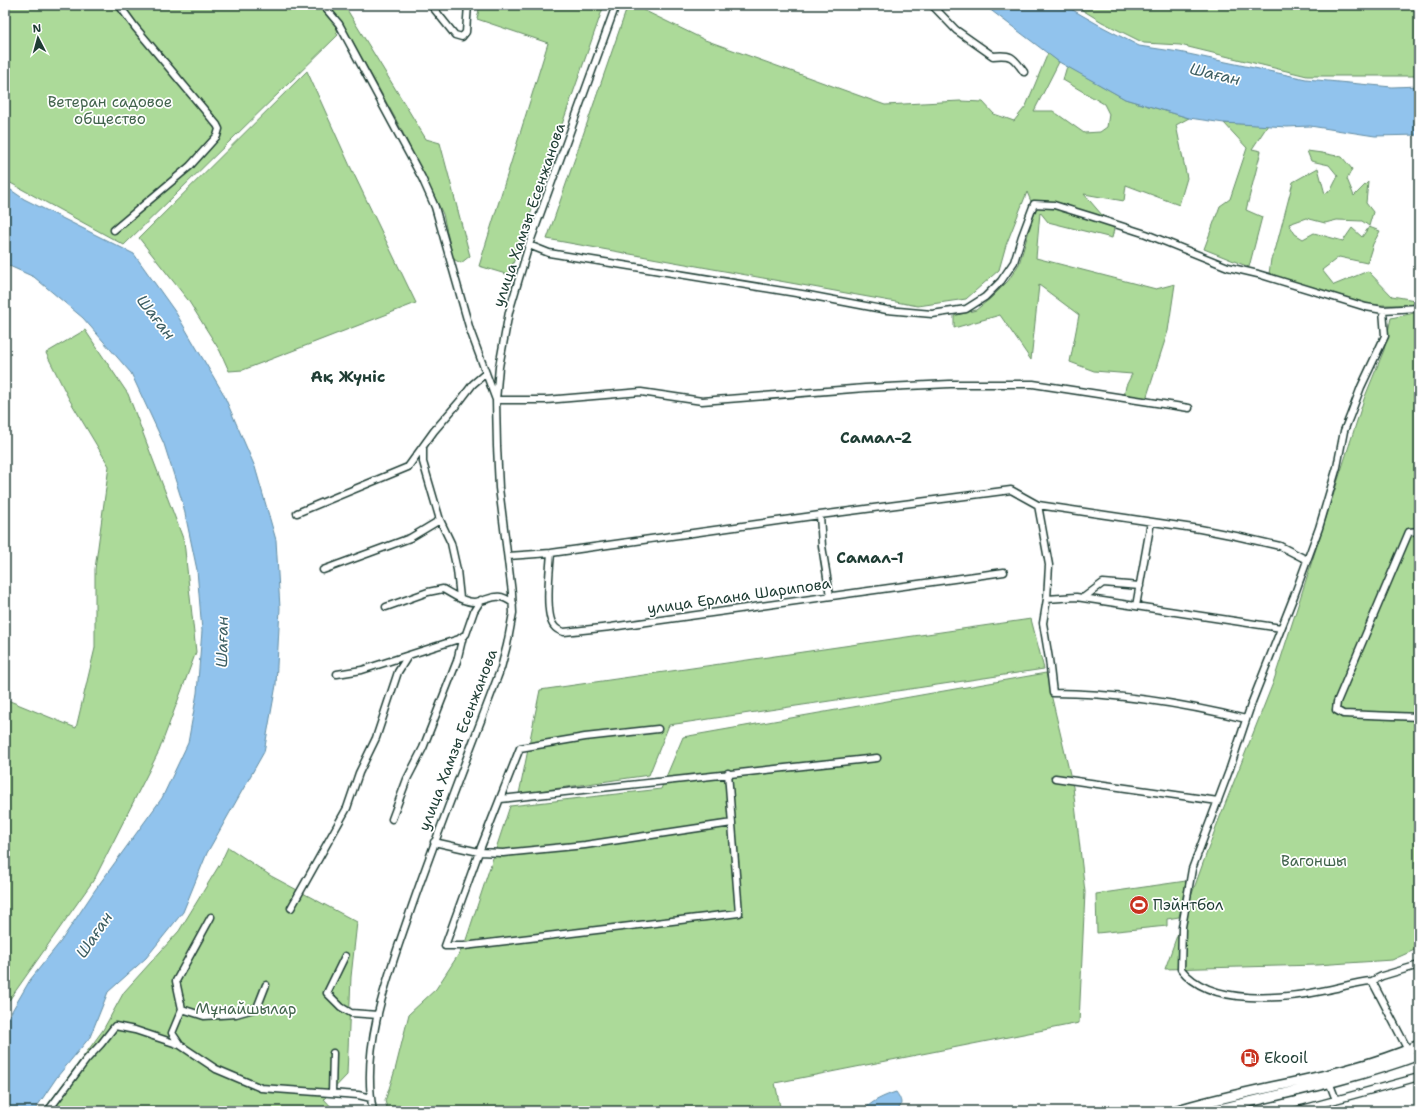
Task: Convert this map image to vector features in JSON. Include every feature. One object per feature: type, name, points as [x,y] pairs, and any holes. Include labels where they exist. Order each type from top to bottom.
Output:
[{"type":"highway","points":[[1211,1111],[1327,1078],[1419,1045]]},
{"type":"highway","points":[[1175,1111],[1216,1100],[1390,1066],[1419,1055]]},
{"type":"street","points":[[114,230],[190,166],[218,136],[219,129],[135,27],[119,5]]},
{"type":"street","points":[[323,5],[340,24],[422,178],[435,207],[470,330],[496,400],[546,400],[641,392],[702,402],[865,388],[934,385],[1033,384],[1190,408]]},
{"type":"street","points":[[431,5],[455,36],[462,37],[466,32],[468,5]]},
{"type":"street","name":"улица Хамзы Есенжанова","points":[[374,1111],[370,1090],[371,1058],[378,1015],[386,980],[434,842],[501,668],[513,613],[508,556],[499,488],[496,400],[499,367],[509,312],[530,245],[616,5]]},
{"type":"street","points":[[932,5],[956,30],[993,56],[1004,55],[1013,58],[1024,72]]},
{"type":"street","points":[[530,245],[549,253],[808,294],[887,310],[932,314],[966,309],[985,297],[1001,281],[1014,262],[1034,204],[1054,205],[1146,234],[1228,267],[1258,274],[1366,307],[1383,310],[1419,308]]},
{"type":"street","points":[[1383,310],[1385,336],[1361,387],[1347,424],[1337,467],[1319,528],[1246,719],[1218,801],[1192,869],[1182,926],[1181,970],[1199,986],[1219,994],[1243,996],[1289,996],[1328,990],[1346,984],[1372,981],[1382,976],[1419,965]]},
{"type":"street","points":[[297,513],[408,467],[434,430],[473,384],[486,373]]},
{"type":"street","points":[[423,447],[423,462],[440,520],[451,543],[457,570],[460,598]]},
{"type":"street","points":[[508,556],[551,553],[1011,490],[1038,505],[1200,529],[1280,546],[1307,560]]},
{"type":"street","points":[[1038,505],[1049,565],[1047,599],[1043,623],[1050,659],[1053,693],[1093,694],[1148,701],[1193,708],[1246,719]]},
{"type":"street","points":[[820,515],[822,546],[830,596]]},
{"type":"street","points":[[323,570],[410,538],[440,520]]},
{"type":"street","points":[[1136,606],[1151,522]]},
{"type":"street","points":[[1419,531],[1409,532],[1337,702],[1336,710],[1343,714],[1419,717]]},
{"type":"street","name":"улица Ерлана Шарипова","points":[[551,553],[548,588],[550,618],[553,626],[564,632],[611,627],[1004,572]]},
{"type":"street","points":[[1083,598],[1103,582],[1140,586]]},
{"type":"street","points":[[386,607],[428,592],[443,589],[460,598],[474,602],[495,597],[506,598],[513,604]]},
{"type":"street","points":[[1047,599],[1076,597],[1281,628]]},
{"type":"street","points":[[337,674],[362,670],[459,639],[466,634],[474,611],[481,600]]},
{"type":"street","points":[[392,819],[407,779],[423,748],[457,661],[463,636]]},
{"type":"street","points":[[291,908],[347,808],[359,773],[376,738],[398,672],[408,656]]},
{"type":"street","points":[[658,729],[585,737],[520,748],[479,852],[445,946],[464,946],[739,913],[728,773]]},
{"type":"street","points":[[501,799],[728,773],[877,758]]},
{"type":"street","points":[[1056,778],[1218,801]]},
{"type":"street","points":[[434,842],[479,852],[503,853],[585,845],[732,823]]},
{"type":"street","points":[[180,1045],[172,1033],[182,1009],[176,981],[211,917]]},
{"type":"street","points":[[345,956],[327,993],[341,1007],[351,1013],[378,1015]]},
{"type":"street","points":[[1372,981],[1408,1050]]},
{"type":"street","points":[[182,1009],[204,1016],[236,1014],[258,1008],[266,985]]},
{"type":"street","points":[[48,1111],[86,1060],[115,1026],[148,1034],[180,1045],[216,1069],[261,1088],[358,1095],[371,1098]]},
{"type":"street","points":[[332,1054],[332,1093]]},
{"type":"street","points":[[1295,1111],[1419,1077]]},
{"type":"street","points":[[1327,1078],[1336,1100]]},
{"type":"green space","name":"Ветеран садовое общество","points":[[5,5],[317,5],[335,25],[338,32],[336,33],[338,35],[124,245],[5,180]]},
{"type":"green space","points":[[328,5],[343,5],[346,8],[426,139],[440,143],[470,256],[461,263],[453,259],[443,214],[399,125],[342,22]]},
{"type":"green space","points":[[480,5],[604,5],[509,275],[479,266],[548,43],[477,19]]},
{"type":"green space","points":[[628,5],[633,5],[705,40],[885,105],[960,101],[983,102],[994,114],[1014,121],[1026,106],[1048,53],[1059,62],[1034,111],[1053,111],[1084,133],[1100,132],[1107,127],[1109,114],[1104,104],[1063,80],[1067,66],[1125,99],[1189,118],[1176,125],[1187,178],[1179,205],[1126,185],[1124,201],[1084,194],[1114,229],[1112,238],[1048,222],[1040,212],[1036,258],[1156,289],[1175,284],[1168,331],[1146,399],[1124,397],[1126,386],[1132,374],[1094,371],[1070,362],[1079,315],[1039,285],[1031,360],[1000,315],[954,328],[954,316],[976,310],[991,298],[1008,281],[1019,264],[1035,211],[1027,192],[1006,245],[999,270],[966,299],[918,306],[547,239]]},
{"type":"green space","points":[[1074,5],[1419,5],[1419,76],[1307,76],[1180,45],[1144,43],[1102,22]]},
{"type":"green space","points":[[307,71],[350,166],[416,303],[243,370],[229,371],[220,351],[188,300],[139,238]]},
{"type":"green space","points":[[1224,123],[1268,125],[1252,149],[1261,151],[1246,210],[1262,217],[1249,267],[1204,249],[1220,206],[1230,199],[1247,148]]},
{"type":"green space","points":[[1307,151],[1342,157],[1352,169],[1347,179],[1354,196],[1368,182],[1366,203],[1373,212],[1369,226],[1362,221],[1337,220],[1325,223],[1306,218],[1289,224],[1295,234],[1303,239],[1314,233],[1343,241],[1352,228],[1362,237],[1369,227],[1380,231],[1373,244],[1367,263],[1339,257],[1322,270],[1334,285],[1368,271],[1392,296],[1415,300],[1418,305],[1366,305],[1269,274],[1271,259],[1275,251],[1293,182],[1318,168],[1325,194],[1331,190],[1338,176],[1329,165],[1311,161]]},
{"type":"green space","name":"Вагоншы","points":[[1419,312],[1419,948],[1392,960],[1317,965],[1165,969],[1216,827],[1273,683],[1364,399],[1384,350],[1391,318]]},
{"type":"green space","points":[[85,330],[128,394],[184,541],[196,652],[159,751],[95,878],[5,1006],[5,699],[76,728],[95,648],[95,569],[109,466],[69,399],[46,353]]},
{"type":"green space","points":[[1031,619],[1044,669],[669,725],[649,775],[519,794],[540,690]]},
{"type":"green space","points":[[1046,673],[1073,787],[1085,892],[1079,1023],[775,1083],[781,1111],[388,1111],[385,1101],[395,1070],[409,1014],[436,989],[464,946],[510,806],[661,789],[683,737]]},
{"type":"green space","name":"Мұнайшылар","points":[[228,847],[271,876],[357,922],[351,977],[347,1075],[324,1099],[335,1111],[43,1111],[103,1030],[124,992],[179,931],[220,864]]},
{"type":"green space","name":"Пэйнтбол","points":[[1186,881],[1179,917],[1167,919],[1167,926],[1097,933],[1096,894]]},
{"type":"water","name":"Шаған","points":[[984,5],[1064,5],[1139,46],[1179,52],[1306,79],[1392,87],[1419,86],[1419,135],[1375,136],[1310,126],[1287,127],[1224,123],[1189,118],[1125,99],[1059,62]]},
{"type":"water","name":"Шаған","points":[[5,186],[24,199],[134,254],[176,313],[223,393],[255,467],[276,540],[280,608],[276,685],[264,752],[207,853],[183,912],[146,958],[108,992],[90,1037],[57,1077],[34,1111],[5,1111],[5,1021],[30,980],[61,941],[95,890],[162,798],[188,743],[197,693],[202,631],[197,570],[183,504],[164,444],[131,373],[83,318],[34,277],[5,264]]},
{"type":"water","points":[[896,1092],[901,1104],[899,1109],[896,1111],[864,1111],[874,1102]]},
{"type":"place","name":"Пэйнтбол","points":[[1139,905]]},
{"type":"place","name":"Ekooil","points":[[1250,1058]]},
{"type":"district","name":"Ақ Жүніс","points":[[348,376]]},
{"type":"district","name":"Самал-2","points":[[876,437]]},
{"type":"district","name":"Самал-1","points":[[870,557]]}]
